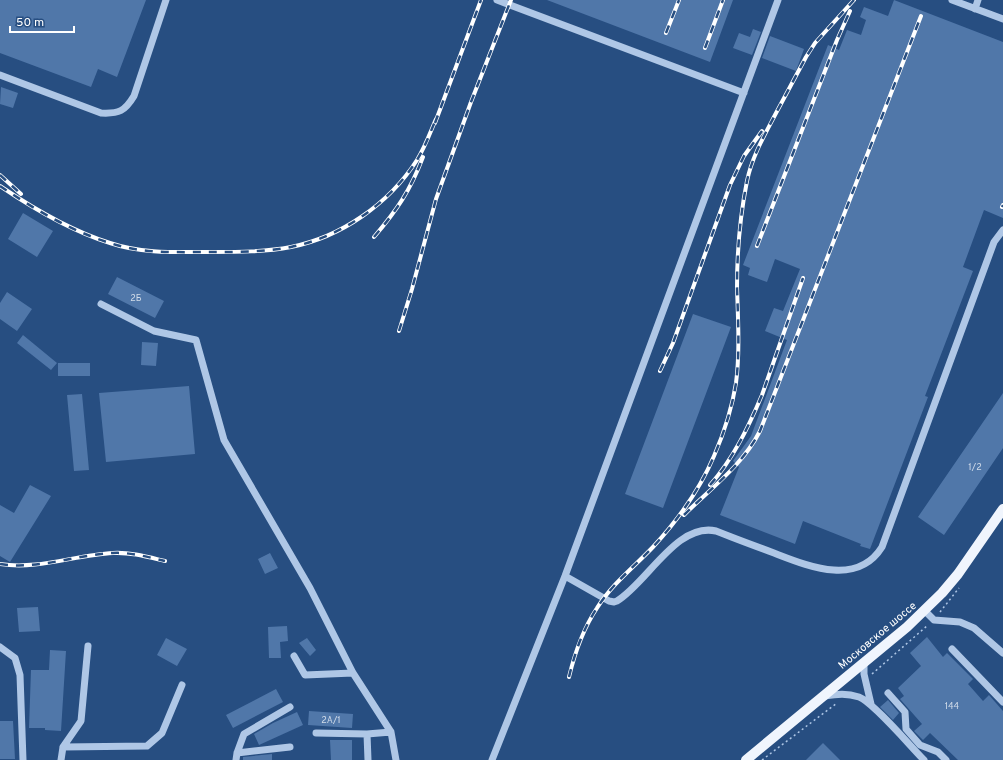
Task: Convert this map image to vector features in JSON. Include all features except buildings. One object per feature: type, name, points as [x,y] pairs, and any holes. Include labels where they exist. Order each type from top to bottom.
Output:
[{"type":"main road","name":"Московское шоссе","points":[[752,758],[907,627],[942,593],[958,574],[1003,509]]},
{"type":"street","points":[[0,75],[101,113],[112,114],[121,111],[128,105],[134,96],[166,0]]},
{"type":"street","points":[[497,0],[744,93]]},
{"type":"street","points":[[492,760],[565,576],[778,0]]},
{"type":"street","points":[[952,0],[1003,20]]},
{"type":"street","points":[[975,9],[978,0]]},
{"type":"street","points":[[565,576],[609,601],[614,602],[617,601],[674,546],[692,533],[704,530],[716,531],[818,569],[851,569],[871,561],[877,556],[882,547],[994,242],[1003,230]]},
{"type":"street","points":[[101,304],[154,331],[196,340],[224,440],[310,588],[352,673],[391,732],[396,760]]},
{"type":"street","points":[[924,610],[934,620],[960,622],[974,628],[1003,654]]},
{"type":"street","points":[[61,760],[64,747],[81,721],[88,646]]},
{"type":"street","points":[[0,647],[16,658],[20,675],[23,760]]},
{"type":"street","points":[[952,649],[1003,702]]},
{"type":"street","points":[[294,656],[305,675],[352,673]]},
{"type":"street","points":[[864,662],[864,674],[871,704]]},
{"type":"street","points":[[64,747],[147,746],[162,733],[182,685]]},
{"type":"street","points":[[888,693],[905,712],[906,729],[920,744],[938,752],[946,760]]},
{"type":"street","points":[[824,696],[844,694],[860,697],[871,704],[924,760]]},
{"type":"street","points":[[290,707],[244,734],[237,756],[290,747]]},
{"type":"street","points":[[316,733],[367,734],[391,732]]},
{"type":"street","points":[[367,734],[368,760]]},
{"type":"railway","points":[[435,123],[481,0]]},
{"type":"railway","points":[[399,331],[436,199],[471,102],[511,0]]},
{"type":"railway","points":[[666,33],[679,0]]},
{"type":"railway","points":[[705,48],[723,0]]},
{"type":"railway","points":[[569,677],[580,641],[597,608],[609,591],[653,547],[671,526],[695,492],[714,456],[727,420],[736,383],[738,347],[738,247],[742,207],[749,172],[755,155],[806,57],[815,43],[854,0]]},
{"type":"railway","points":[[757,246],[837,40],[850,11]]},
{"type":"railway","points":[[684,515],[735,466],[753,444],[760,431],[921,16]]},
{"type":"railway","points":[[0,186],[39,211],[67,226],[95,238],[122,247],[147,251],[173,252],[242,252],[281,249],[310,242],[328,235],[345,227],[378,204],[393,191],[417,160],[436,119]]},
{"type":"railway","points":[[660,371],[673,343],[730,185],[744,156],[762,131]]},
{"type":"railway","points":[[374,237],[390,218],[402,200],[423,157]]},
{"type":"railway","points":[[0,175],[21,194]]},
{"type":"railway","points":[[710,485],[733,454],[757,407],[803,278]]},
{"type":"railway","points":[[0,564],[42,564],[113,553],[146,556],[165,561]]}]
